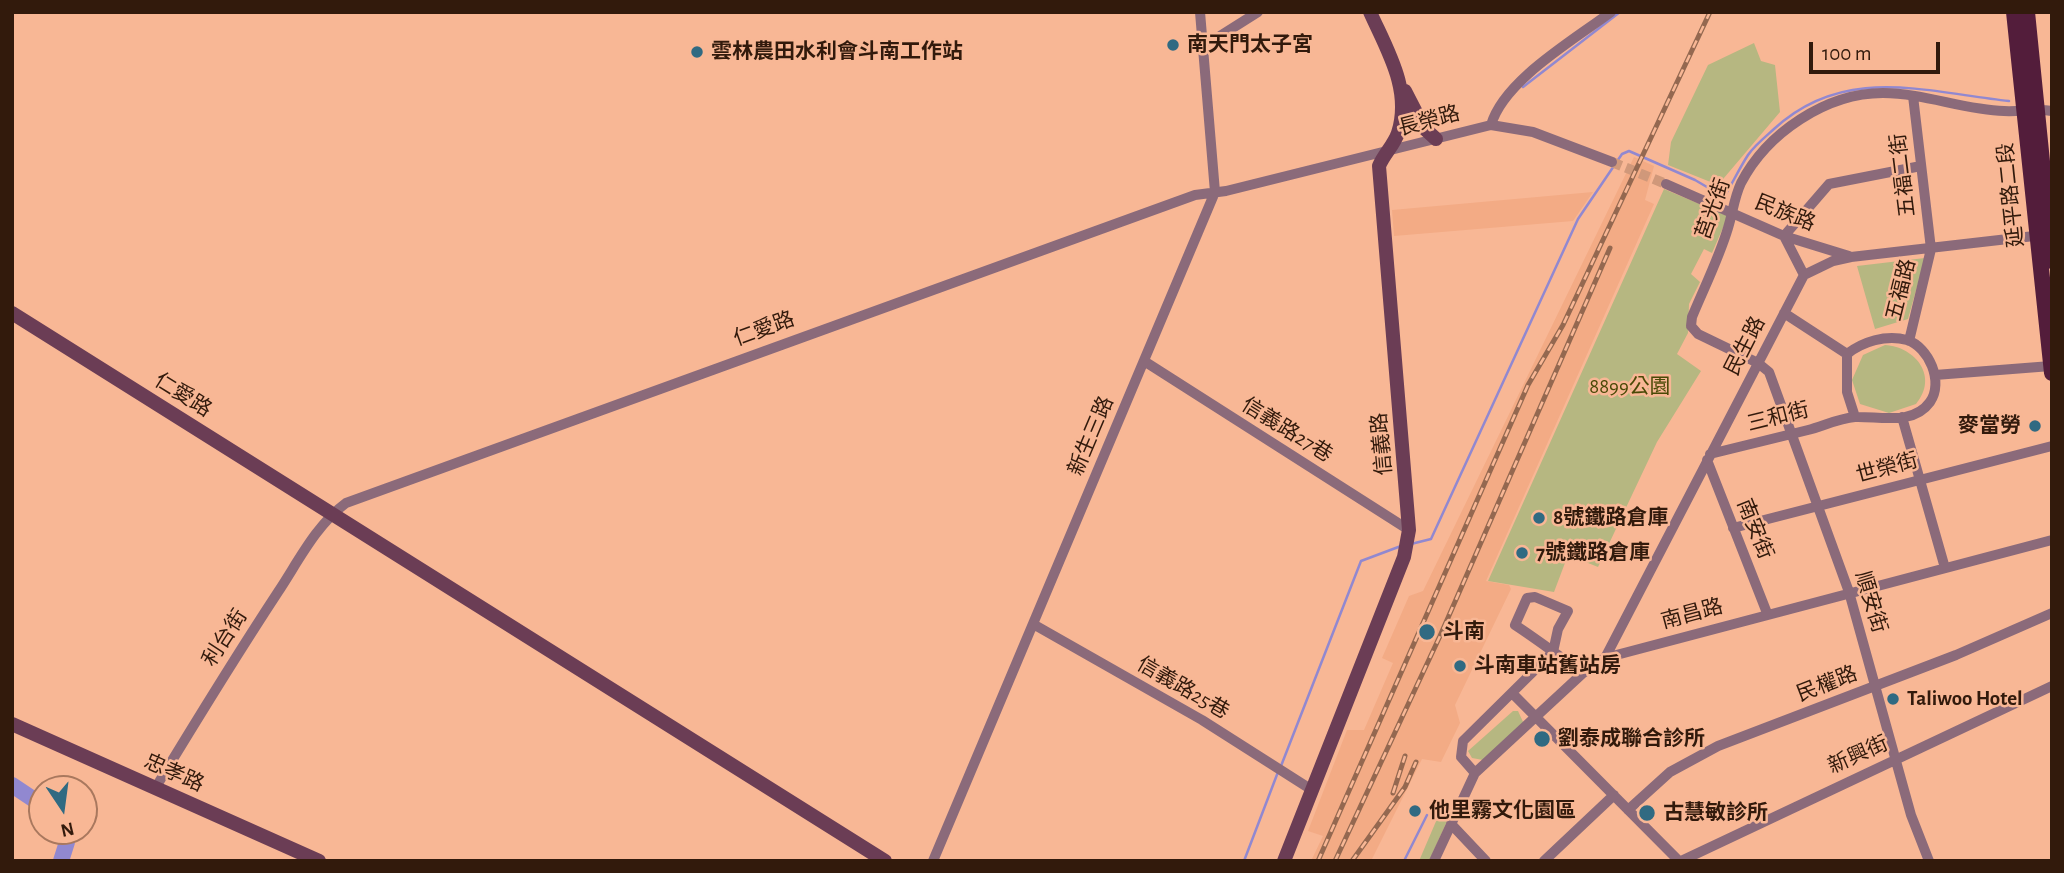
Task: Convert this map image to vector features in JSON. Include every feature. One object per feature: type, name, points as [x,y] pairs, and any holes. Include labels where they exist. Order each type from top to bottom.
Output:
[{"type":"main road","name":"信義路","points":[[1284,861],[1404,558],[1409,530],[1379,166],[1384,153],[1398,135],[1401,124],[1400,82],[1370,12]]},
{"type":"main road","name":"延平路二段","points":[[2014,12],[2037,109]]},
{"type":"main road","name":"延平路二段","points":[[2027,12],[2047,234],[2052,373]]},
{"type":"main road","points":[[1400,82],[1424,128],[1436,139]]},
{"type":"main road","name":"延平路二段","points":[[2047,234],[2052,261]]},
{"type":"main road","name":"仁愛路","points":[[12,313],[885,861]]},
{"type":"main road","name":"忠孝路","points":[[12,724],[318,861]]},
{"type":"street","name":"新生三路","points":[[933,861],[1215,192],[1200,12]]},
{"type":"street","points":[[1203,43],[1220,36],[1258,12]]},
{"type":"street","name":"長榮路","points":[[1215,192],[1491,125],[1496,108],[1511,91],[1611,12]]},
{"type":"street","name":"莒光街","points":[[1758,363],[1698,334],[1691,326],[1734,198],[1753,164],[1771,142],[1790,126],[1847,98],[1882,93],[2006,112],[2037,109]]},
{"type":"street","name":"五福二街","points":[[1913,96],[1931,249]]},
{"type":"street","points":[[1491,125],[1533,132],[1612,162]]},
{"type":"street","points":[[1921,166],[1829,184],[1784,236],[1804,275],[1833,261],[1851,257],[2047,234]]},
{"type":"street","name":"民族路","points":[[1666,184],[1784,236],[1851,257]]},
{"type":"street","name":"仁愛路","points":[[332,513],[346,503],[1170,204],[1215,192]]},
{"type":"street","name":"五福路","points":[[1909,341],[1931,249]]},
{"type":"street","name":"民生路","points":[[1605,658],[1804,275]]},
{"type":"street","points":[[1784,313],[1847,354]]},
{"type":"street","points":[[1885,339],[1909,341],[1925,355],[1936,375],[1934,394],[1930,402],[1923,409],[1883,421],[1855,417],[1847,392],[1847,354],[1861,343],[1885,339]]},
{"type":"street","name":"信義路27巷","points":[[1144,361],[1409,530]]},
{"type":"street","name":"順安街","points":[[1758,363],[1769,372],[1849,592],[1918,839],[1929,861]]},
{"type":"street","points":[[1936,375],[2051,366]]},
{"type":"street","name":"三和街","points":[[1708,457],[1855,417]]},
{"type":"street","points":[[1902,417],[1945,568]]},
{"type":"street","name":"世榮街","points":[[1733,528],[2052,446]]},
{"type":"street","name":"南安街","points":[[1708,457],[1767,613]]},
{"type":"street","name":"利台街","points":[[156,787],[241,646],[332,513]]},
{"type":"street","name":"南昌路","points":[[1434,861],[1475,773],[1583,673],[1605,658],[1767,613],[2052,540]]},
{"type":"street","points":[[1475,773],[1461,757],[1463,741],[1553,652],[1558,629],[1568,611],[1535,597],[1527,598],[1515,625],[1553,652],[1583,673]]},
{"type":"street","name":"民權路","points":[[1628,810],[1670,772],[1717,746],[1876,686],[2052,613]]},
{"type":"street","name":"信義路25巷","points":[[1033,624],[1202,720],[1312,790]]},
{"type":"street","name":"新興街","points":[[1680,861],[2052,686]]},
{"type":"street","points":[[1512,693],[1538,716],[1680,861]]},
{"type":"street","points":[[1544,861],[1614,795]]},
{"type":"street","points":[[1451,824],[1486,861]]},
{"type":"shaded area","points":[[1634,157],[1654,166],[1645,200],[1654,204],[1486,581],[1509,585],[1511,589],[1455,705],[1460,723],[1441,762],[1422,759],[1371,861],[1311,861],[1323,836],[1308,831],[1347,730],[1364,730],[1393,663],[1382,658],[1409,596],[1423,591]]},
{"type":"shaded area","points":[[1593,192],[1573,221],[1394,236],[1392,210]]},
{"type":"green space","points":[[1754,43],[1761,61],[1775,65],[1780,112],[1718,185],[1668,165],[1671,142],[1708,65]]},
{"type":"green space","name":"8899公園","points":[[1664,189],[1728,216],[1712,253],[1704,249],[1691,274],[1700,282],[1689,304],[1688,333],[1677,354],[1701,371],[1657,442],[1598,567],[1568,555],[1554,592],[1488,581]]},
{"type":"green space","points":[[1925,258],[1908,319],[1875,329],[1857,266]]},
{"type":"green space","points":[[1885,345],[1906,351],[1914,357],[1921,365],[1925,384],[1923,394],[1916,404],[1889,413],[1860,404],[1852,380],[1863,355]]},
{"type":"green space","points":[[1513,711],[1518,711],[1524,724],[1483,760],[1472,758],[1468,751]]},
{"type":"green space","points":[[1443,805],[1453,808],[1429,861],[1419,861]]},
{"type":"waterway","points":[[1523,87],[1620,12]]},
{"type":"waterway","points":[[1411,544],[1431,539],[1578,219],[1622,154],[1629,151],[1695,180],[1724,197],[1748,155],[1760,142],[1801,109],[1828,96],[1857,89],[1886,87],[2009,101]]},
{"type":"waterway","points":[[1281,766],[1361,561],[1401,546]]},
{"type":"waterway","points":[[1244,861],[1278,772]]},
{"type":"waterway","points":[[12,785],[28,796]]},
{"type":"waterway","points":[[1404,861],[1427,815]]},
{"type":"waterway","points":[[61,861],[66,845]]},
{"type":"tunnel","points":[[1612,162],[1666,184]]},
{"type":"railway","points":[[1318,861],[1528,385],[1563,325],[1710,12]]},
{"type":"railway","points":[[1335,861],[1440,636],[1610,248]]},
{"type":"railway","points":[[1393,793],[1405,756]]},
{"type":"railway","points":[[1352,861],[1405,787],[1416,762]]},
{"type":"place","name":"南天門太子宮","points":[[1173,45]]},
{"type":"place","name":"雲林農田水利會斗南工作站","points":[[697,52]]},
{"type":"place","name":"麥當勞","points":[[2035,426]]},
{"type":"place","name":"8號鐵路倉庫","points":[[1539,518]]},
{"type":"place","name":"7號鐵路倉庫","points":[[1522,553]]},
{"type":"place","name":"斗南","points":[[1427,632]]},
{"type":"place","name":"斗南車站舊站房","points":[[1460,666]]},
{"type":"place","name":"Taliwoo Hotel","points":[[1893,699]]},
{"type":"place","name":"劉泰成聯合診所","points":[[1542,739]]},
{"type":"place","name":"他里霧文化園區","points":[[1415,811]]},
{"type":"place","name":"古慧敏診所","points":[[1647,813]]}]
